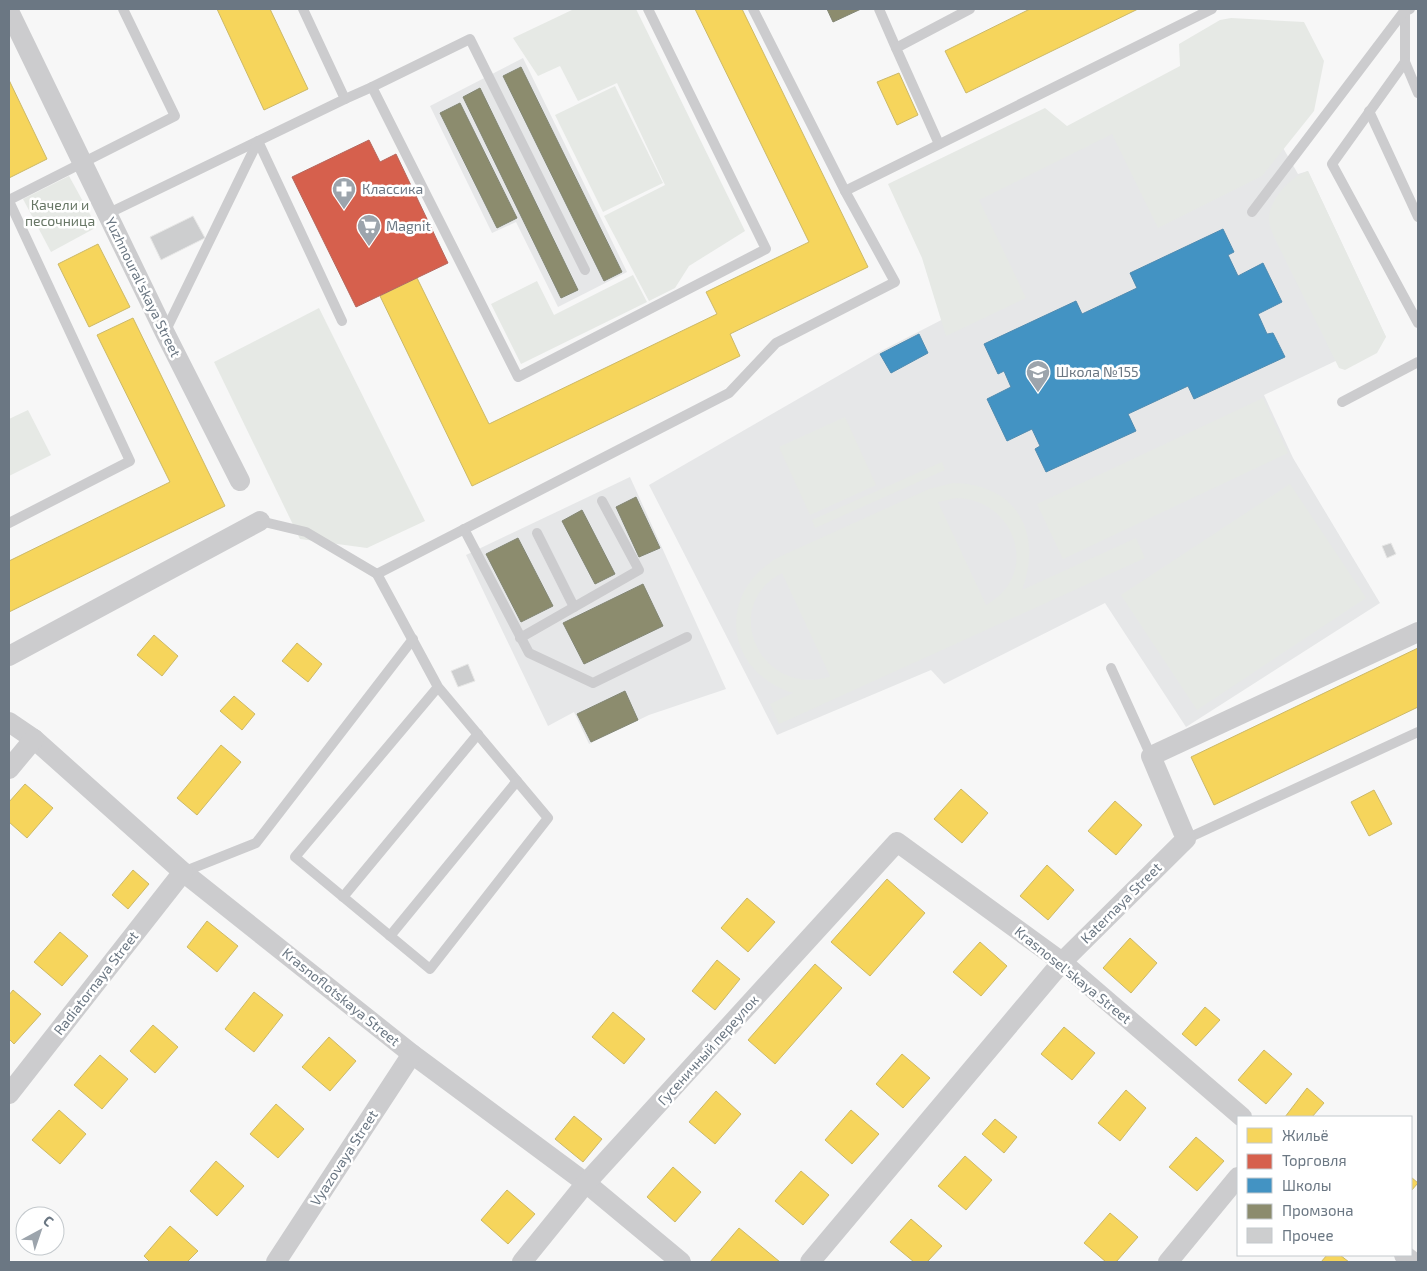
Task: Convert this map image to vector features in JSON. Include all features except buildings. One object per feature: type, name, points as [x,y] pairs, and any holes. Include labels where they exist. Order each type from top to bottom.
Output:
[{"type":"street","name":"Yuzhnoural'skaya Street","points":[[9,11],[165,333],[240,482]]},
{"type":"street","points":[[9,656],[260,520]]},
{"type":"street","points":[[1186,839],[1151,756],[1418,632]]},
{"type":"street","name":"Krasnoflotskaya Street","points":[[9,722],[34,739],[184,872],[412,1054],[586,1184],[681,1262]]},
{"type":"street","points":[[9,769],[34,739]]},
{"type":"street","name":"Katernaya Street","points":[[810,1262],[1062,962],[1186,839]]},
{"type":"street","name":"Krasnosel'skaya Street","points":[[897,842],[1062,962],[1241,1116]]},
{"type":"street","name":"Гусеничный переулок","points":[[522,1262],[586,1184],[897,842]]},
{"type":"street","name":"Radiatornaya Street","points":[[9,1094],[184,872]]},
{"type":"street","name":"Vyazovaya Street","points":[[276,1262],[412,1054]]},
{"type":"street","points":[[1168,1262],[1237,1178]]},
{"type":"lane","points":[[9,522],[130,461],[9,200],[175,116],[123,9]]},
{"type":"lane","points":[[303,9],[345,99]]},
{"type":"lane","points":[[372,87],[518,377],[766,249],[648,9]]},
{"type":"lane","points":[[376,574],[729,393],[776,343],[895,282],[845,191],[754,9]]},
{"type":"lane","points":[[879,9],[940,144]]},
{"type":"lane","points":[[896,48],[970,9]]},
{"type":"lane","points":[[845,191],[1212,9]]},
{"type":"lane","points":[[1406,9],[1405,62],[1418,93]]},
{"type":"lane","points":[[1252,212],[1406,9]]},
{"type":"lane","points":[[107,214],[470,40],[585,270]]},
{"type":"lane","points":[[1405,62],[1332,164],[1418,323]]},
{"type":"lane","points":[[1369,111],[1418,217]]},
{"type":"lane","points":[[258,141],[342,321]]},
{"type":"lane","points":[[165,333],[258,141]]},
{"type":"lane","points":[[1342,402],[1418,362]]},
{"type":"lane","points":[[520,638],[639,570],[602,501]]},
{"type":"lane","points":[[260,520],[306,532],[376,574],[438,687],[548,818],[430,969],[295,857],[438,687]]},
{"type":"lane","points":[[464,529],[529,653],[593,683],[687,637]]},
{"type":"lane","points":[[537,533],[574,607]]},
{"type":"lane","points":[[184,872],[256,843],[413,639]]},
{"type":"lane","points":[[1111,668],[1151,756]]},
{"type":"lane","points":[[1186,839],[1418,732]]},
{"type":"lane","points":[[343,897],[478,734]]},
{"type":"lane","points":[[390,936],[517,781]]},
{"type":"shaded area","name":"Школа №155","points":[[1229,53],[1298,174],[1308,171],[1386,337],[1264,395],[1293,458],[1380,603],[1186,727],[1105,603],[944,684],[931,670],[777,735],[649,485],[883,350],[990,295],[947,199]]},
{"type":"shaded area","points":[[523,58],[627,272],[558,307],[516,222],[492,233],[430,106]]},
{"type":"shaded area","points":[[630,477],[726,689],[649,715],[589,744],[574,712],[548,726],[466,555]]},
{"type":"green space","points":[[574,9],[636,9],[745,231],[689,266],[675,288],[649,301],[604,216],[665,185],[617,83],[578,101],[560,66],[538,76],[513,38]]},
{"type":"green space","points":[[1231,18],[1304,22],[1324,61],[1314,111],[1262,176],[1158,228],[1112,134],[979,200],[1026,298],[946,336],[922,258],[888,184],[1045,108],[1067,126],[1180,66],[1179,44],[1220,20]]},
{"type":"green space","points":[[615,86],[663,183],[603,212],[555,115]]},
{"type":"green space","points":[[1308,171],[1386,337],[1377,353],[1345,370],[1339,368],[1274,237],[1269,222],[1272,206],[1281,191],[1287,184]]},
{"type":"green space","name":"Качели и песочница","points":[[69,176],[97,227],[51,252],[23,199]]},
{"type":"green space","points":[[633,275],[647,302],[521,364],[491,304],[537,281],[554,315]]},
{"type":"green space","points":[[319,308],[425,521],[367,548],[300,539],[214,362]]},
{"type":"green space","points":[[1263,398],[1288,453],[1063,559],[1037,504]]},
{"type":"green space","points":[[28,410],[51,455],[9,476],[9,419]]},
{"type":"green space","points":[[845,417],[876,485],[810,515],[779,447]]},
{"type":"green space","points":[[942,462],[945,470],[815,528],[812,520]]},
{"type":"green space","points":[[953,483],[975,486],[994,492],[1008,502],[1019,516],[1026,531],[1029,549],[1028,569],[1022,590],[1136,538],[1145,558],[779,724],[770,704],[793,693],[770,682],[753,667],[742,650],[736,630],[738,610],[745,590],[759,572],[779,557],[929,489]],"holes":[[[956,498],[977,502],[994,511],[1006,524],[1014,541],[1016,558],[1013,576],[1003,592],[986,605],[938,502]],[[782,573],[830,676],[829,677],[805,680],[784,674],[767,662],[756,645],[751,626],[753,606],[763,588]]]},
{"type":"green space","points":[[1290,484],[1366,598],[1197,710],[1121,595]]},
{"type":"place","name":"Классика","points":[[344,210]]},
{"type":"place","name":"Magnit","points":[[369,247]]},
{"type":"place","name":"Школа №155","points":[[1038,393]]}]
